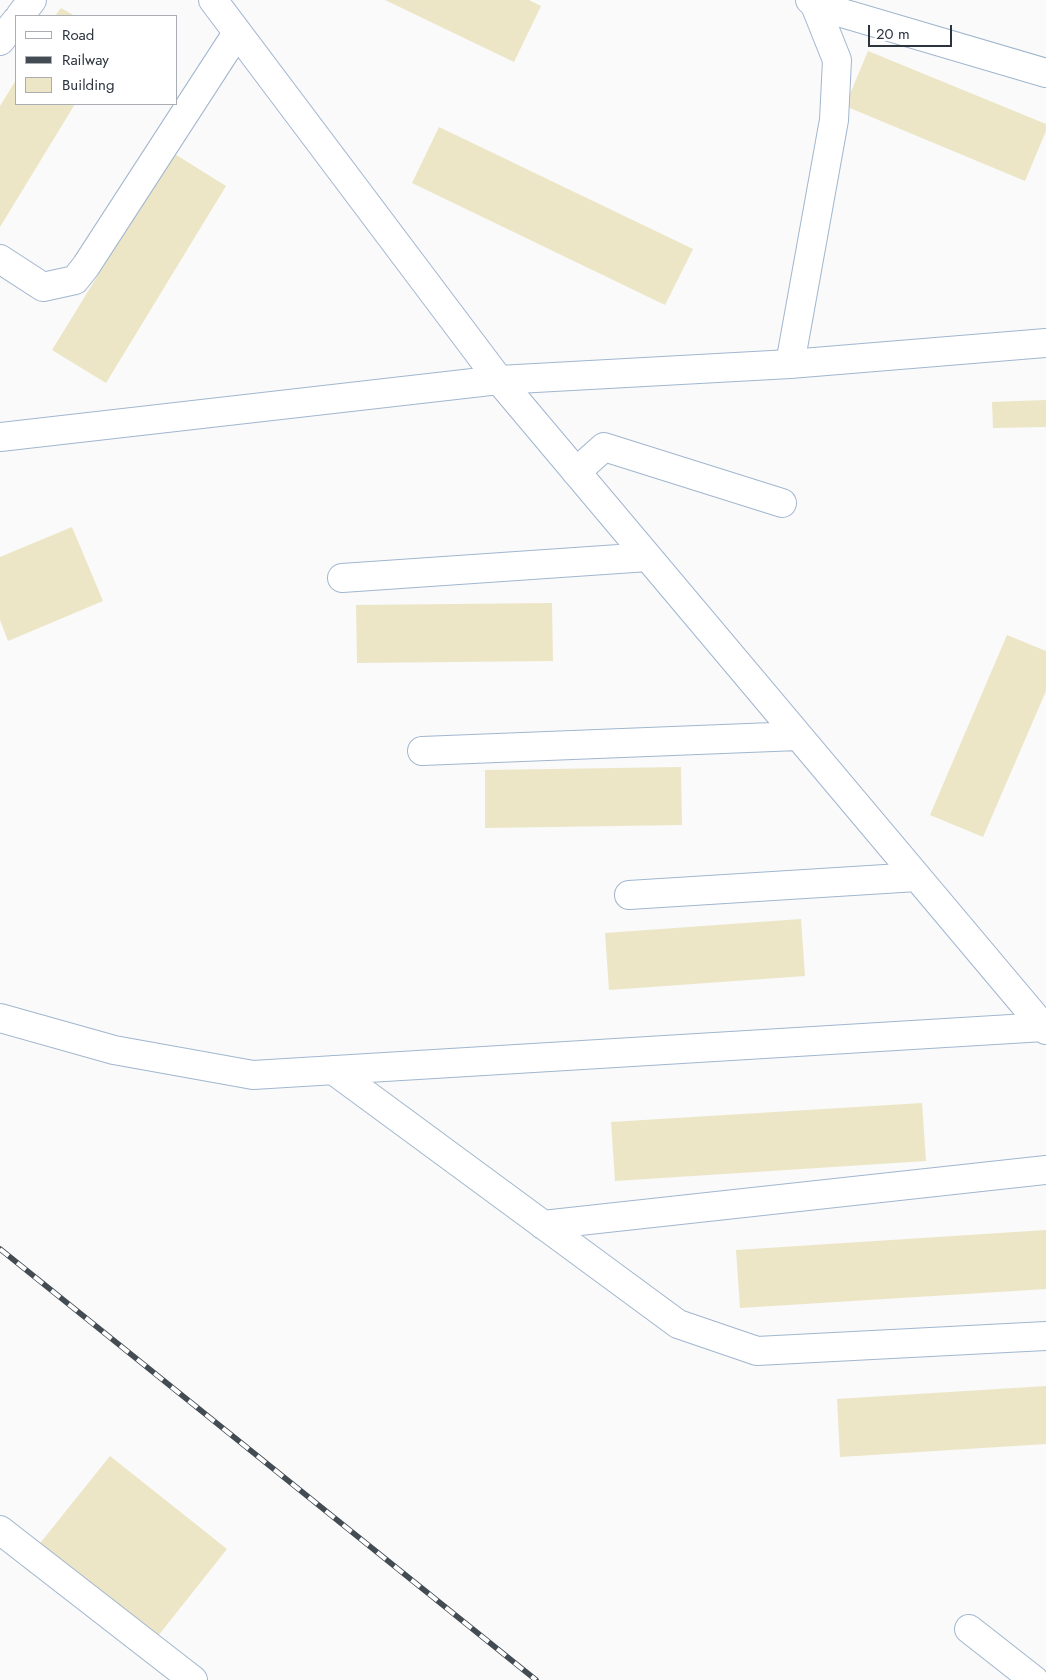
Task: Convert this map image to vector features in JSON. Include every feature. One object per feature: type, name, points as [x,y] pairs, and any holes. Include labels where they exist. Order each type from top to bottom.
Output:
[{"type":"street","points":[[21,15],[32,0]]},
{"type":"street","points":[[213,0],[499,380],[1045,1029]]},
{"type":"street","points":[[812,3],[1046,73]]},
{"type":"street","points":[[790,364],[834,120],[837,60],[812,3]]},
{"type":"street","points":[[0,41],[15,22]]},
{"type":"street","points":[[0,259],[43,287],[75,280],[86,266],[237,33]]},
{"type":"street","points":[[0,437],[499,380],[790,364],[1046,343]]},
{"type":"street","points":[[576,472],[604,447],[782,503]]},
{"type":"street","points":[[342,578],[648,557]]},
{"type":"street","points":[[422,751],[798,736]]},
{"type":"street","points":[[629,895],[917,877]]},
{"type":"street","points":[[0,1018],[114,1050],[253,1075],[1045,1029]]},
{"type":"street","points":[[333,1070],[678,1324],[757,1351],[1046,1336]]},
{"type":"street","points":[[543,1225],[1046,1170]]},
{"type":"street","points":[[0,1530],[193,1680]]},
{"type":"street","points":[[969,1629],[1034,1680]]},
{"type":"building","points":[[385,0],[529,0],[541,6],[514,62]]},
{"type":"building","points":[[61,8],[73,15],[56,15]]},
{"type":"building","points":[[868,51],[1046,124],[1046,131],[1025,181],[845,106]]},
{"type":"building","points":[[15,82],[15,105],[74,105],[0,227],[0,106]]},
{"type":"building","points":[[439,127],[693,249],[665,305],[412,183]]},
{"type":"building","points":[[173,153],[226,186],[106,383],[52,350]]},
{"type":"building","points":[[1046,400],[1046,427],[993,428],[992,402]]},
{"type":"building","points":[[72,527],[103,601],[8,641],[0,620],[0,557]]},
{"type":"building","points":[[552,603],[553,661],[357,663],[356,605]]},
{"type":"building","points":[[1007,635],[1046,651],[1046,691],[983,837],[930,815]]},
{"type":"building","points":[[681,767],[682,825],[485,828],[485,770]]},
{"type":"building","points":[[801,919],[805,976],[609,990],[605,933]]},
{"type":"building","points":[[922,1103],[926,1161],[615,1181],[611,1122]]},
{"type":"building","points":[[1046,1230],[1046,1289],[740,1308],[736,1250]]},
{"type":"building","points":[[1046,1386],[1046,1444],[840,1457],[837,1399]]},
{"type":"building","points":[[110,1456],[227,1549],[154,1641],[37,1547]]},
{"type":"railway","points":[[0,1249],[536,1680]]}]
